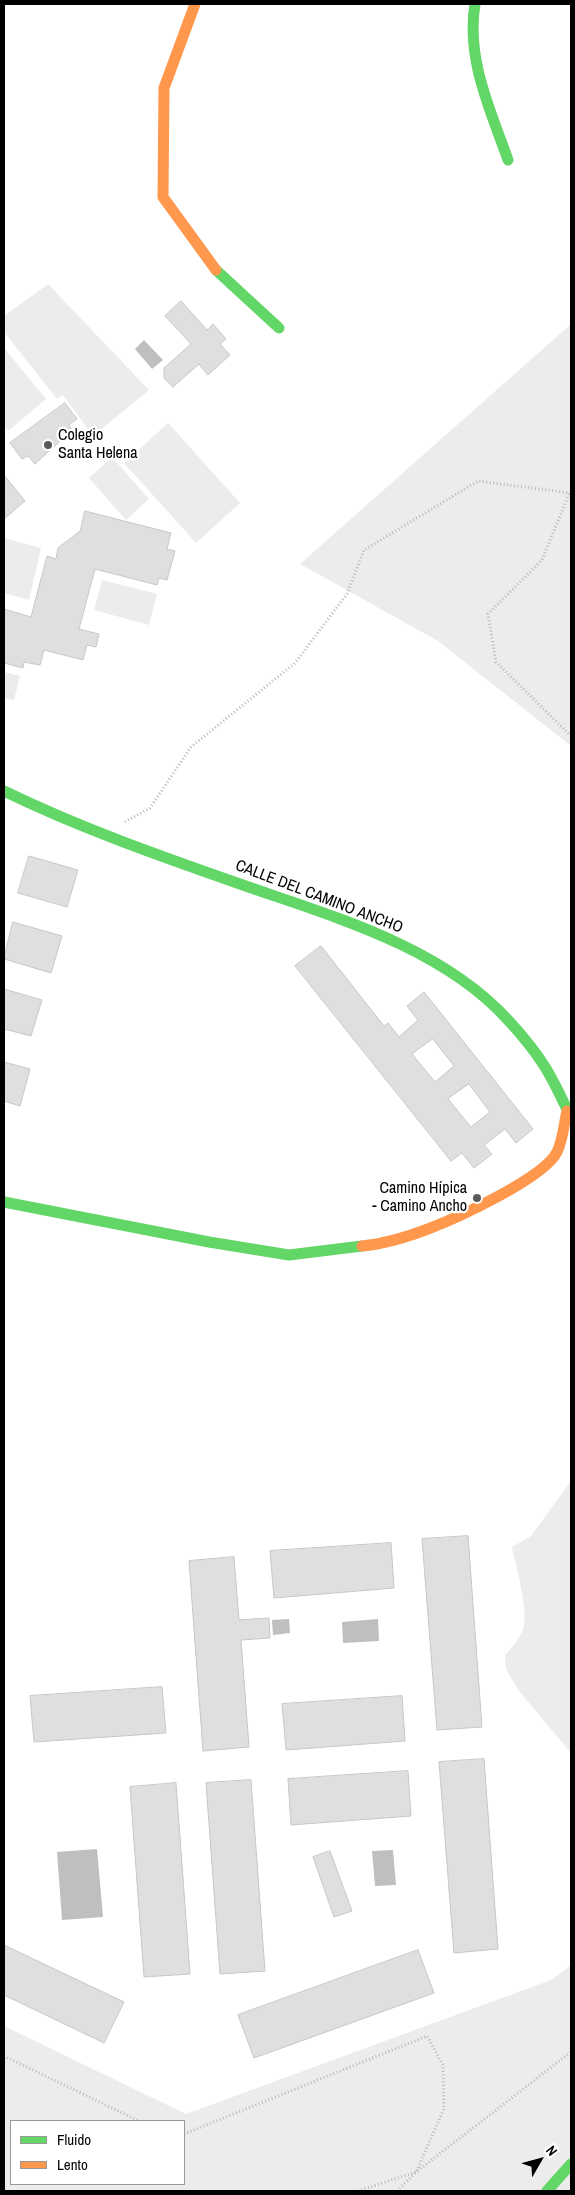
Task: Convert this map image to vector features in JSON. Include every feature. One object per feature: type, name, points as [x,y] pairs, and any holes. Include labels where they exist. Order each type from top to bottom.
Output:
[{"type":"main road","points":[[195,4],[164,88],[163,197],[214,268],[279,328]]},
{"type":"main road","points":[[475,4],[471,18],[476,68],[508,160]]},
{"type":"main road","name":"CALLE DEL CAMINO ANCHO","points":[[4,791],[45,811],[102,834],[334,917],[419,953],[467,984],[507,1019],[545,1067],[569,1114]]},
{"type":"main road","points":[[4,1202],[209,1242],[289,1255],[372,1245],[428,1228],[496,1197],[537,1174],[556,1152],[569,1114]]},
{"type":"main road","points":[[546,2191],[571,2164]]},
{"type":"path","points":[[102,834],[150,808],[191,747],[295,663],[347,594],[364,550],[478,481],[570,493],[542,560],[488,614],[496,662],[571,736]]},
{"type":"path","points":[[185,2134],[427,2036],[443,2065],[444,2109],[416,2172],[358,2191]]},
{"type":"path","points":[[397,2191],[416,2172],[571,2052]]},
{"type":"path","points":[[4,2056],[137,2120]]},
{"type":"shaded area","points":[[48,284],[149,390],[93,436],[63,395],[57,399],[4,332],[4,316]]},
{"type":"shaded area","points":[[571,324],[571,746],[438,641],[300,564]]},
{"type":"shaded area","points":[[144,340],[163,360],[152,369],[135,349]]},
{"type":"shaded area","points":[[4,348],[46,399],[8,431],[4,426]]},
{"type":"shaded area","points":[[168,423],[240,503],[196,543],[124,463]]},
{"type":"shaded area","points":[[112,457],[149,499],[126,520],[89,478]]},
{"type":"shaded area","points":[[4,538],[41,548],[29,600],[4,593]]},
{"type":"shaded area","points":[[102,580],[157,594],[149,625],[94,610]]},
{"type":"shaded area","points":[[4,672],[20,676],[14,700],[4,698]]},
{"type":"shaded area","points":[[571,1481],[571,1753],[519,1691],[506,1669],[505,1655],[520,1636],[524,1622],[521,1589],[512,1547],[531,1536]]},
{"type":"shaded area","points":[[289,1619],[290,1633],[273,1635],[272,1620]]},
{"type":"shaded area","points":[[378,1619],[379,1641],[343,1643],[342,1622]]},
{"type":"shaded area","points":[[97,1849],[103,1917],[62,1920],[57,1852]]},
{"type":"shaded area","points":[[393,1850],[396,1885],[375,1886],[372,1851]]},
{"type":"shaded area","points":[[571,1965],[571,2191],[4,2191],[4,2026],[186,2114],[551,1980]]},
{"type":"building","points":[[181,301],[207,330],[213,324],[226,339],[220,344],[230,355],[208,375],[199,364],[173,387],[164,378],[164,368],[191,344],[165,316]]},
{"type":"building","points":[[65,403],[77,419],[69,425],[72,430],[35,464],[28,456],[22,459],[10,443]]},
{"type":"building","points":[[4,475],[25,501],[4,519]]},
{"type":"building","points":[[85,511],[171,533],[167,549],[175,551],[167,580],[159,578],[157,585],[95,569],[79,629],[99,634],[96,647],[87,645],[83,660],[44,650],[40,665],[24,662],[23,668],[4,663],[4,609],[31,617],[47,556],[56,559],[58,548],[80,531]]},
{"type":"building","points":[[29,856],[78,870],[67,907],[18,893]]},
{"type":"building","points":[[13,922],[62,936],[51,973],[4,959]]},
{"type":"building","points":[[321,946],[384,1026],[388,1023],[399,1037],[418,1020],[407,1006],[424,992],[533,1129],[516,1143],[505,1129],[484,1145],[492,1154],[474,1168],[462,1153],[451,1161],[295,966]],"holes":[[[433,1039],[454,1066],[435,1082],[412,1054]],[[469,1084],[490,1112],[471,1127],[448,1099]]]},
{"type":"building","points":[[4,989],[42,1000],[31,1036],[4,1029]]},
{"type":"building","points":[[4,1062],[30,1069],[20,1106],[4,1101]]},
{"type":"building","points":[[468,1536],[482,1727],[437,1730],[422,1539]]},
{"type":"building","points":[[391,1543],[394,1588],[274,1598],[270,1551]]},
{"type":"building","points":[[234,1557],[239,1620],[269,1618],[270,1638],[241,1640],[249,1747],[203,1751],[189,1561]]},
{"type":"building","points":[[162,1687],[166,1733],[34,1742],[30,1696]]},
{"type":"building","points":[[402,1696],[405,1741],[286,1750],[282,1704]]},
{"type":"building","points":[[484,1759],[498,1949],[454,1953],[439,1762]]},
{"type":"building","points":[[408,1771],[411,1816],[291,1825],[288,1779]]},
{"type":"building","points":[[251,1780],[265,1971],[220,1974],[206,1783]]},
{"type":"building","points":[[176,1783],[190,1974],[144,1977],[130,1787]]},
{"type":"building","points":[[330,1851],[352,1911],[334,1917],[313,1857]]},
{"type":"building","points":[[4,1945],[124,2002],[104,2043],[4,1995]]},
{"type":"building","points":[[418,1950],[434,1993],[254,2058],[238,2015]]},
{"type":"traffic: fast","points":[[475,4],[474,44],[481,84],[508,160]]},
{"type":"traffic: fast","points":[[216,270],[279,328]]},
{"type":"traffic: fast","points":[[4,791],[120,841],[311,908],[383,936],[451,972],[481,994],[528,1043],[556,1086],[571,1118]]},
{"type":"traffic: fast","points":[[4,1202],[209,1242],[289,1255],[362,1246]]},
{"type":"traffic: fast","points":[[547,2191],[571,2164]]},
{"type":"traffic: slow","points":[[195,4],[164,88],[163,197],[216,270]]},
{"type":"traffic: slow","points":[[362,1246],[395,1240],[428,1229],[478,1207],[518,1185],[549,1162],[557,1152],[567,1111]]},
{"type":"place","name":"Colegio Santa Helena","points":[[48,445]]},
{"type":"place","name":"Camino Hípica - Camino Ancho","points":[[477,1198]]}]
